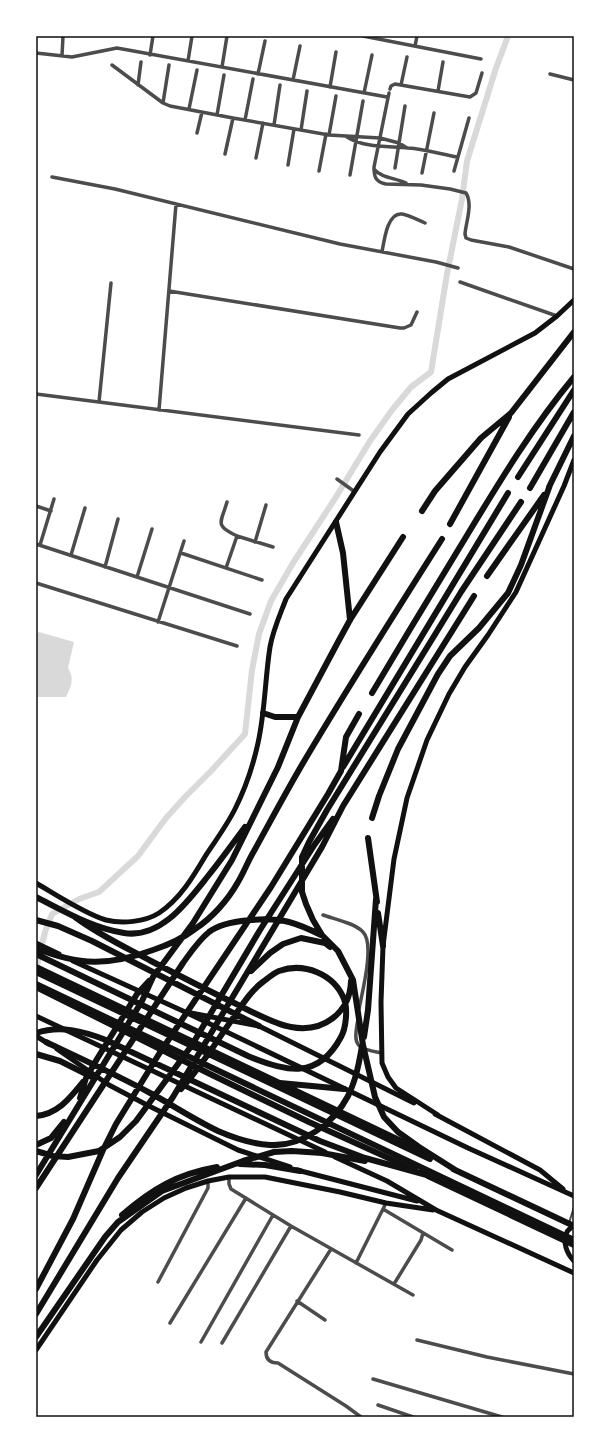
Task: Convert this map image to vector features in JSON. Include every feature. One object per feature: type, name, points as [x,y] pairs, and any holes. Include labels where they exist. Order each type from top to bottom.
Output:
[{"type":"highway","points":[[450,524],[510,413],[574,332]]},
{"type":"highway","points":[[372,693],[494,491],[531,434],[574,377]]},
{"type":"highway","points":[[518,477],[574,390]]},
{"type":"highway","points":[[530,488],[574,412]]},
{"type":"highway","points":[[422,511],[435,491],[481,438],[510,413]]},
{"type":"highway","points":[[372,818],[379,796],[398,749],[438,674],[450,656],[479,628],[508,593],[521,565],[550,485],[574,436]]},
{"type":"highway","points":[[487,576],[550,485]]},
{"type":"highway","points":[[36,1289],[73,1220],[103,1150],[116,1124],[159,1054],[271,887],[508,493]]},
{"type":"highway","points":[[457,1171],[418,1147],[398,1132],[384,1117],[375,1096],[366,1058],[354,980],[338,952],[322,935],[312,920],[302,892],[302,857],[327,810],[461,592],[521,502]]},
{"type":"highway","points":[[336,522],[343,553],[350,620]]},
{"type":"highway","points":[[36,1145],[51,1138],[66,1120],[78,1102],[86,1078],[97,1058],[137,994],[153,977],[193,923],[232,860],[278,767],[298,717],[350,620],[403,537]]},
{"type":"highway","points":[[36,948],[65,958],[83,962],[122,960],[173,943],[196,929],[220,906],[238,883],[303,763],[442,538]]},
{"type":"highway","points":[[36,1151],[53,1156],[68,1157],[98,1151],[120,1138],[136,1121],[192,1045],[260,930],[315,844],[342,806],[474,596]]},
{"type":"highway","points":[[263,714],[275,717],[298,717]]},
{"type":"highway","points":[[341,771],[346,736],[359,714]]},
{"type":"highway","points":[[36,1314],[118,1178],[174,1097],[322,847],[342,806]]},
{"type":"highway","points":[[75,917],[124,933],[145,932],[163,923],[175,914],[193,896],[226,854],[255,812]]},
{"type":"highway","points":[[368,838],[383,946]]},
{"type":"highway","points":[[36,897],[75,917],[102,936],[259,1015],[291,1027],[307,1028],[323,1024],[336,1016],[346,1003],[350,992],[351,978],[345,963],[338,953],[325,943],[301,938],[283,944],[270,953],[244,978]]},
{"type":"highway","points":[[46,1042],[124,1079],[218,1131],[254,1143],[272,1146],[290,1143],[305,1137],[328,1123],[340,1108],[348,1096],[359,1064],[368,1010],[376,900]]},
{"type":"highway","points":[[36,920],[58,926],[92,941],[258,1026]]},
{"type":"highway","points":[[36,1188],[178,969],[197,943],[210,931],[233,923],[252,920],[269,920],[293,923],[322,935]]},
{"type":"highway","points":[[36,954],[205,1036],[212,1039],[220,1042],[248,1056],[268,1064],[287,1068],[304,1068],[317,1064],[328,1057],[336,1047],[345,1030],[346,1015],[345,1000],[337,986],[327,977],[313,970],[297,968],[278,971],[262,982],[247,998],[221,1036],[217,1042],[196,1073],[174,1097]]},
{"type":"highway","points":[[36,967],[574,1225]]},
{"type":"highway","points":[[36,972],[574,1225]]},
{"type":"highway","points":[[36,1175],[142,1001],[153,977]]},
{"type":"highway","points":[[36,986],[50,995],[309,1122],[574,1245]]},
{"type":"highway","points":[[36,986],[574,1240]]},
{"type":"highway","points":[[36,1035],[45,1030],[65,1029],[86,1032],[320,1141],[384,1164],[452,1182]]},
{"type":"highway","points":[[36,1054],[60,1061],[109,1085]]},
{"type":"highway","points":[[36,1116],[53,1112],[61,1107],[86,1078]]},
{"type":"highway","points":[[276,1082],[344,1089]]},
{"type":"highway","points":[[36,1337],[105,1237],[118,1222],[162,1191],[243,1161],[274,1152],[310,1152],[384,1164]]},
{"type":"highway","points":[[36,1333],[117,1219],[136,1203],[168,1182],[189,1174],[239,1163],[300,1170]]},
{"type":"main road","points":[[36,883],[86,911],[106,920],[126,921],[143,919],[157,914],[170,905],[183,892],[234,809],[247,778],[256,751],[263,714],[270,646],[286,599],[380,452],[408,414],[448,379],[535,333],[557,316],[574,300]]},
{"type":"main road","points":[[438,1115],[396,1088],[388,1077],[382,1063],[381,1002],[383,946],[394,859],[407,798],[428,740],[453,687],[516,592],[564,486],[574,460]]},
{"type":"main road","points":[[36,943],[184,1011],[344,1089],[574,1196]]},
{"type":"main road","points":[[184,1011],[258,1026],[438,1115],[540,1170],[568,1193]]},
{"type":"main road","points":[[36,1016],[387,1181],[436,1210],[574,1273]]},
{"type":"main road","points":[[36,1035],[109,1085],[238,1150],[300,1170],[424,1203]]},
{"type":"main road","points":[[36,1350],[97,1260],[121,1230],[142,1212],[164,1198],[208,1180],[229,1177],[265,1177],[386,1203],[436,1210]]},
{"type":"main road","points":[[574,1225],[567,1232],[566,1248],[574,1261]]},
{"type":"street","points":[[62,56],[63,36]]},
{"type":"street","points":[[150,55],[153,36]]},
{"type":"street","points":[[188,61],[192,36]]},
{"type":"street","points":[[222,67],[228,36]]},
{"type":"street","points":[[364,36],[481,59]]},
{"type":"street","points":[[415,46],[418,36]]},
{"type":"street","points":[[258,74],[264,41]]},
{"type":"street","points":[[294,80],[300,46]]},
{"type":"street","points":[[36,53],[77,57],[116,48],[364,93],[389,93]]},
{"type":"street","points":[[330,87],[336,52]]},
{"type":"street","points":[[364,93],[372,55]]},
{"type":"street","points":[[401,85],[407,57]]},
{"type":"street","points":[[138,85],[142,62]]},
{"type":"street","points":[[438,91],[443,62]]},
{"type":"street","points":[[163,103],[169,65]]},
{"type":"street","points":[[112,66],[163,103],[170,106],[190,109],[217,116],[294,129],[347,137],[357,136],[380,138],[399,143],[407,148]]},
{"type":"street","points":[[190,109],[196,70]]},
{"type":"street","points":[[482,73],[476,93],[470,97],[392,84],[380,138],[374,176],[380,183],[406,184],[450,189],[466,193],[469,198],[465,234],[466,238],[509,247],[574,269]]},
{"type":"street","points":[[550,74],[574,80]]},
{"type":"street","points":[[217,116],[224,75]]},
{"type":"street","points":[[245,120],[253,79]]},
{"type":"street","points":[[274,125],[280,85]]},
{"type":"street","points":[[302,130],[307,91]]},
{"type":"street","points":[[319,171],[336,96]]},
{"type":"street","points":[[350,175],[363,101]]},
{"type":"street","points":[[395,168],[405,106]]},
{"type":"street","points":[[197,133],[202,112]]},
{"type":"street","points":[[422,173],[434,113]]},
{"type":"street","points":[[225,154],[233,118]]},
{"type":"street","points":[[454,171],[469,118]]},
{"type":"street","points":[[256,158],[263,123]]},
{"type":"street","points":[[288,165],[294,129]]},
{"type":"street","points":[[347,137],[355,142],[379,146],[407,148],[457,157]]},
{"type":"street","points":[[374,169],[380,175],[399,179],[406,184]]},
{"type":"street","points":[[52,177],[115,189],[340,244],[440,263],[457,268]]},
{"type":"street","points":[[159,410],[176,204]]},
{"type":"street","points":[[382,252],[389,222],[392,217],[397,214],[403,214],[425,223]]},
{"type":"street","points":[[460,282],[557,316]]},
{"type":"street","points":[[99,402],[111,283]]},
{"type":"street","points":[[169,291],[400,328],[411,325],[417,312]]},
{"type":"street","points":[[36,394],[359,435]]},
{"type":"street","points":[[337,479],[355,492]]},
{"type":"street","points":[[54,499],[38,545],[250,614]]},
{"type":"street","points":[[227,502],[221,522],[223,530],[272,547]]},
{"type":"street","points":[[256,542],[266,505]]},
{"type":"street","points":[[36,506],[51,510]]},
{"type":"street","points":[[71,556],[85,508]]},
{"type":"street","points":[[105,566],[118,519]]},
{"type":"street","points":[[137,577],[152,529]]},
{"type":"street","points":[[226,568],[237,536]]},
{"type":"street","points":[[158,622],[184,541]]},
{"type":"street","points":[[181,553],[262,580]]},
{"type":"street","points":[[36,583],[237,646]]},
{"type":"street","points":[[323,915],[356,927],[363,931],[366,936],[368,956],[355,1041],[361,1048],[370,1052],[382,1053]]},
{"type":"street","points":[[229,1177],[231,1189],[291,1226],[413,1295]]},
{"type":"street","points":[[158,1282],[208,1188],[208,1180]]},
{"type":"street","points":[[170,1323],[246,1198]]},
{"type":"street","points":[[356,1263],[386,1203]]},
{"type":"street","points":[[383,1208],[452,1250]]},
{"type":"street","points":[[202,1342],[273,1215]]},
{"type":"street","points":[[222,1343],[291,1226]]},
{"type":"street","points":[[394,1284],[421,1240],[423,1233]]},
{"type":"street","points":[[331,1248],[266,1352],[267,1359],[273,1363],[278,1363],[361,1417]]},
{"type":"street","points":[[297,1301],[325,1320]]},
{"type":"street","points":[[417,1340],[488,1357],[574,1374]]},
{"type":"street","points":[[373,1379],[502,1417]]},
{"type":"street","points":[[378,1405],[413,1417]]},
{"type":"lane","points":[[567,1232],[574,1207]]},
{"type":"shaded area","points":[[39,632],[74,642],[68,668],[72,682],[66,697],[36,697],[36,634]]},
{"type":"waterway","points":[[36,969],[45,932],[52,914],[79,899],[99,892],[138,856],[166,818],[245,734],[252,670],[259,634],[271,601],[293,563],[370,441],[392,410],[411,387],[431,372],[447,274],[462,199],[467,161],[496,68],[508,36]]}]
